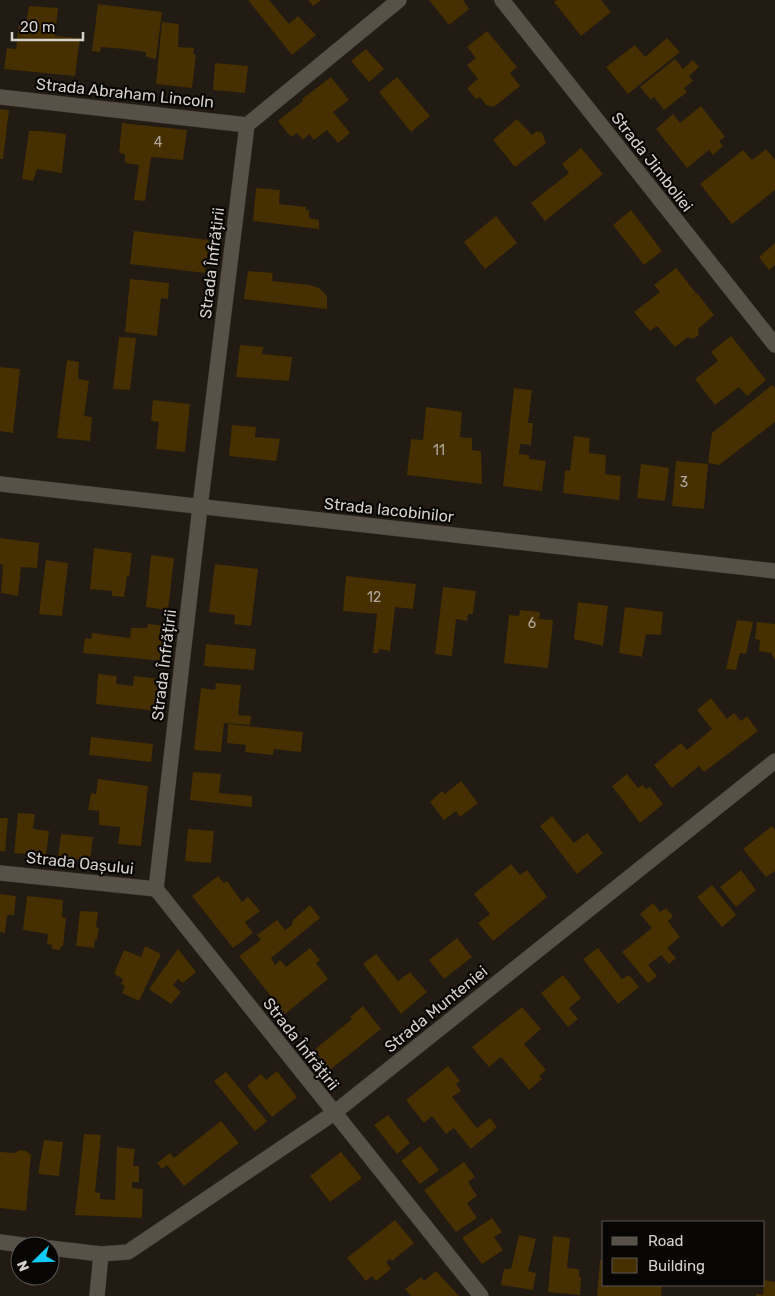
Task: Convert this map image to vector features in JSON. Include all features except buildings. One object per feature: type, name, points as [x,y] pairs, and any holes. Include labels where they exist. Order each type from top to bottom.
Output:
[{"type":"street","points":[[247,124],[399,0]]},
{"type":"street","name":"Strada Jimboliei","points":[[502,0],[775,345]]},
{"type":"street","name":"Strada Abraham Lincoln","points":[[0,97],[247,124]]},
{"type":"street","name":"Strada Înfrățirii","points":[[247,124],[156,889],[481,1296]]},
{"type":"street","name":"Strada Iacobinilor","points":[[0,484],[775,571]]},
{"type":"street","name":"Strada Munteniei","points":[[60,1249],[101,1254],[128,1252],[334,1114],[775,761]]},
{"type":"street","name":"Strada Oașului","points":[[0,872],[156,889]]},
{"type":"street","points":[[97,1296],[101,1254]]}]
